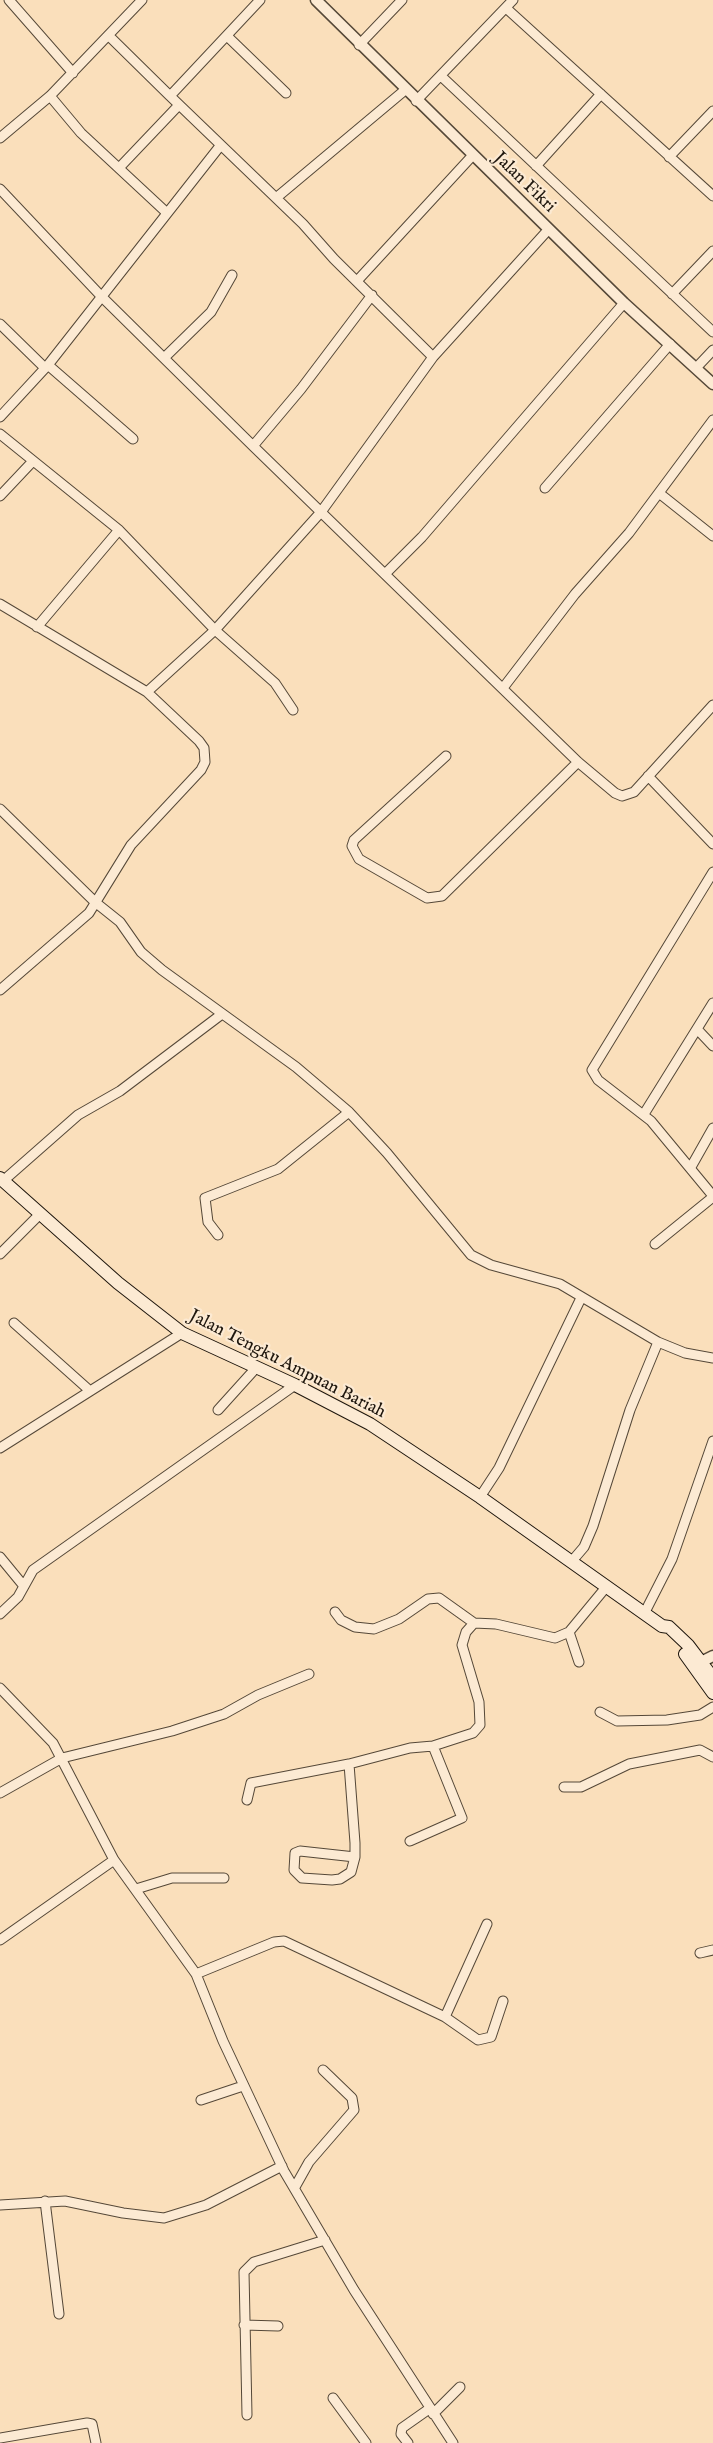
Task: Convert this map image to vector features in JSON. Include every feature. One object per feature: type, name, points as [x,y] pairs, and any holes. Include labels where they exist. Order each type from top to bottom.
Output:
[{"type":"main road","name":"Jalan Tengku Ampuan Bariah","points":[[1,1179],[118,1283],[182,1333],[255,1369],[295,1385],[370,1424],[480,1497],[662,1626],[675,1632],[706,1666],[713,1692]]},
{"type":"street","points":[[9,0],[73,73]]},
{"type":"street","points":[[0,138],[50,96],[142,0]]},
{"type":"street","points":[[170,96],[260,0]]},
{"type":"street","name":"Jalan Fikri","points":[[316,0],[548,230],[713,384]]},
{"type":"street","points":[[359,45],[402,0]]},
{"type":"street","points":[[416,101],[513,0]]},
{"type":"street","points":[[506,8],[713,196]]},
{"type":"street","points":[[109,36],[178,106],[276,198],[433,357]]},
{"type":"street","points":[[227,36],[286,93]]},
{"type":"street","points":[[441,76],[713,332]]},
{"type":"street","points":[[276,198],[405,90]]},
{"type":"street","points":[[537,166],[601,94]]},
{"type":"street","points":[[50,96],[81,133],[167,213]]},
{"type":"street","points":[[119,168],[178,106]]},
{"type":"street","points":[[669,157],[713,111]]},
{"type":"street","points":[[0,417],[47,366],[220,146]]},
{"type":"street","points":[[357,281],[472,155]]},
{"type":"street","points":[[0,189],[101,296],[321,512],[578,762],[622,796],[634,792],[713,705]]},
{"type":"street","points":[[147,692],[215,630],[321,512],[433,357],[548,230]]},
{"type":"street","points":[[672,294],[713,251]]},
{"type":"street","points":[[164,358],[211,312],[232,275]]},
{"type":"street","points":[[254,446],[301,389],[372,295]]},
{"type":"street","points":[[386,573],[422,537],[624,303]]},
{"type":"street","points":[[0,324],[133,439]]},
{"type":"street","points":[[545,488],[670,344]]},
{"type":"street","points":[[696,368],[713,350]]},
{"type":"street","points":[[503,688],[575,594],[629,533],[713,420]]},
{"type":"street","points":[[0,434],[119,530],[215,630],[275,683],[293,710]]},
{"type":"street","points":[[0,496],[33,461]]},
{"type":"street","points":[[659,493],[713,536]]},
{"type":"street","points":[[37,627],[119,530]]},
{"type":"street","points":[[0,604],[147,692],[199,741],[204,748],[205,762],[201,771],[131,845],[79,924],[0,990]]},
{"type":"street","points":[[446,756],[354,840],[352,846],[359,859],[427,898],[442,896],[578,762]]},
{"type":"street","points":[[648,776],[713,844]]},
{"type":"street","points":[[0,809],[95,902],[120,922],[141,952],[296,1067],[349,1112],[387,1153],[471,1255],[491,1265],[560,1284],[657,1342],[685,1353],[713,1358]]},
{"type":"street","points":[[655,1244],[713,1197],[691,1167],[644,1114],[598,1080],[592,1070],[713,872]]},
{"type":"street","points":[[644,1114],[713,1003]]},
{"type":"street","points":[[1,1179],[78,1115],[120,1091],[222,1014]]},
{"type":"street","points":[[697,1029],[713,1046]]},
{"type":"street","points":[[218,1235],[208,1222],[205,1198],[278,1169],[349,1112]]},
{"type":"street","points":[[691,1167],[713,1128]]},
{"type":"street","points":[[0,1254],[40,1214]]},
{"type":"street","points":[[480,1497],[499,1468],[581,1298]]},
{"type":"street","points":[[14,1323],[89,1390]]},
{"type":"street","points":[[0,1448],[182,1333]]},
{"type":"street","points":[[572,1561],[584,1547],[593,1526],[630,1410],[657,1342]]},
{"type":"street","points":[[218,1410],[255,1369]]},
{"type":"street","points":[[0,1614],[18,1597],[33,1570],[295,1385]]},
{"type":"street","points":[[645,1612],[672,1559],[713,1441]]},
{"type":"street","points":[[0,1557],[23,1585]]},
{"type":"street","points":[[335,1612],[341,1620],[354,1627],[374,1629],[392,1623],[428,1599],[439,1598],[474,1623],[517,1627],[544,1637],[555,1638],[569,1632],[590,1603],[607,1586]]},
{"type":"street","points":[[247,1800],[251,1783],[349,1764],[410,1748],[433,1746],[473,1732],[480,1725],[479,1702],[462,1645],[465,1632],[474,1623]]},
{"type":"street","points":[[569,1632],[579,1662]]},
{"type":"street","points":[[0,1793],[62,1758],[172,1731],[224,1714],[258,1695],[309,1674]]},
{"type":"street","points":[[0,1688],[42,1730],[62,1758],[114,1860],[196,1974],[243,2086],[282,2166],[431,2412],[453,2443]]},
{"type":"street","points":[[600,1712],[617,1721],[668,1720],[700,1715],[713,1707]]},
{"type":"street","points":[[410,1841],[462,1818],[433,1746]]},
{"type":"street","points":[[564,1787],[581,1787],[639,1761],[700,1750],[713,1757]]},
{"type":"street","points":[[349,1764],[355,1857],[351,1872],[340,1879],[302,1878],[294,1870],[295,1853],[300,1851],[355,1857]]},
{"type":"street","points":[[0,1940],[114,1860]]},
{"type":"street","points":[[136,1889],[172,1878],[224,1878]]},
{"type":"street","points":[[445,2018],[487,1924]]},
{"type":"street","points":[[196,1974],[274,1942],[284,1941],[445,2018],[478,2040],[491,2037],[503,2001]]},
{"type":"street","points":[[700,1953],[713,1950]]},
{"type":"street","points":[[295,2187],[309,2162],[354,2110],[352,2098],[322,2070]]},
{"type":"street","points":[[201,2100],[243,2086]]},
{"type":"street","points":[[0,2205],[65,2201],[123,2213],[164,2217],[206,2205],[282,2166]]},
{"type":"street","points":[[45,2201],[60,2314]]},
{"type":"street","points":[[247,2415],[244,2272],[248,2265],[326,2240]]},
{"type":"street","points":[[244,2325],[278,2326]]},
{"type":"street","points":[[408,2443],[401,2434],[402,2428],[431,2412],[460,2387]]},
{"type":"street","points":[[333,2398],[366,2443]]},
{"type":"street","points":[[0,2438],[87,2423],[92,2424],[96,2443]]}]
